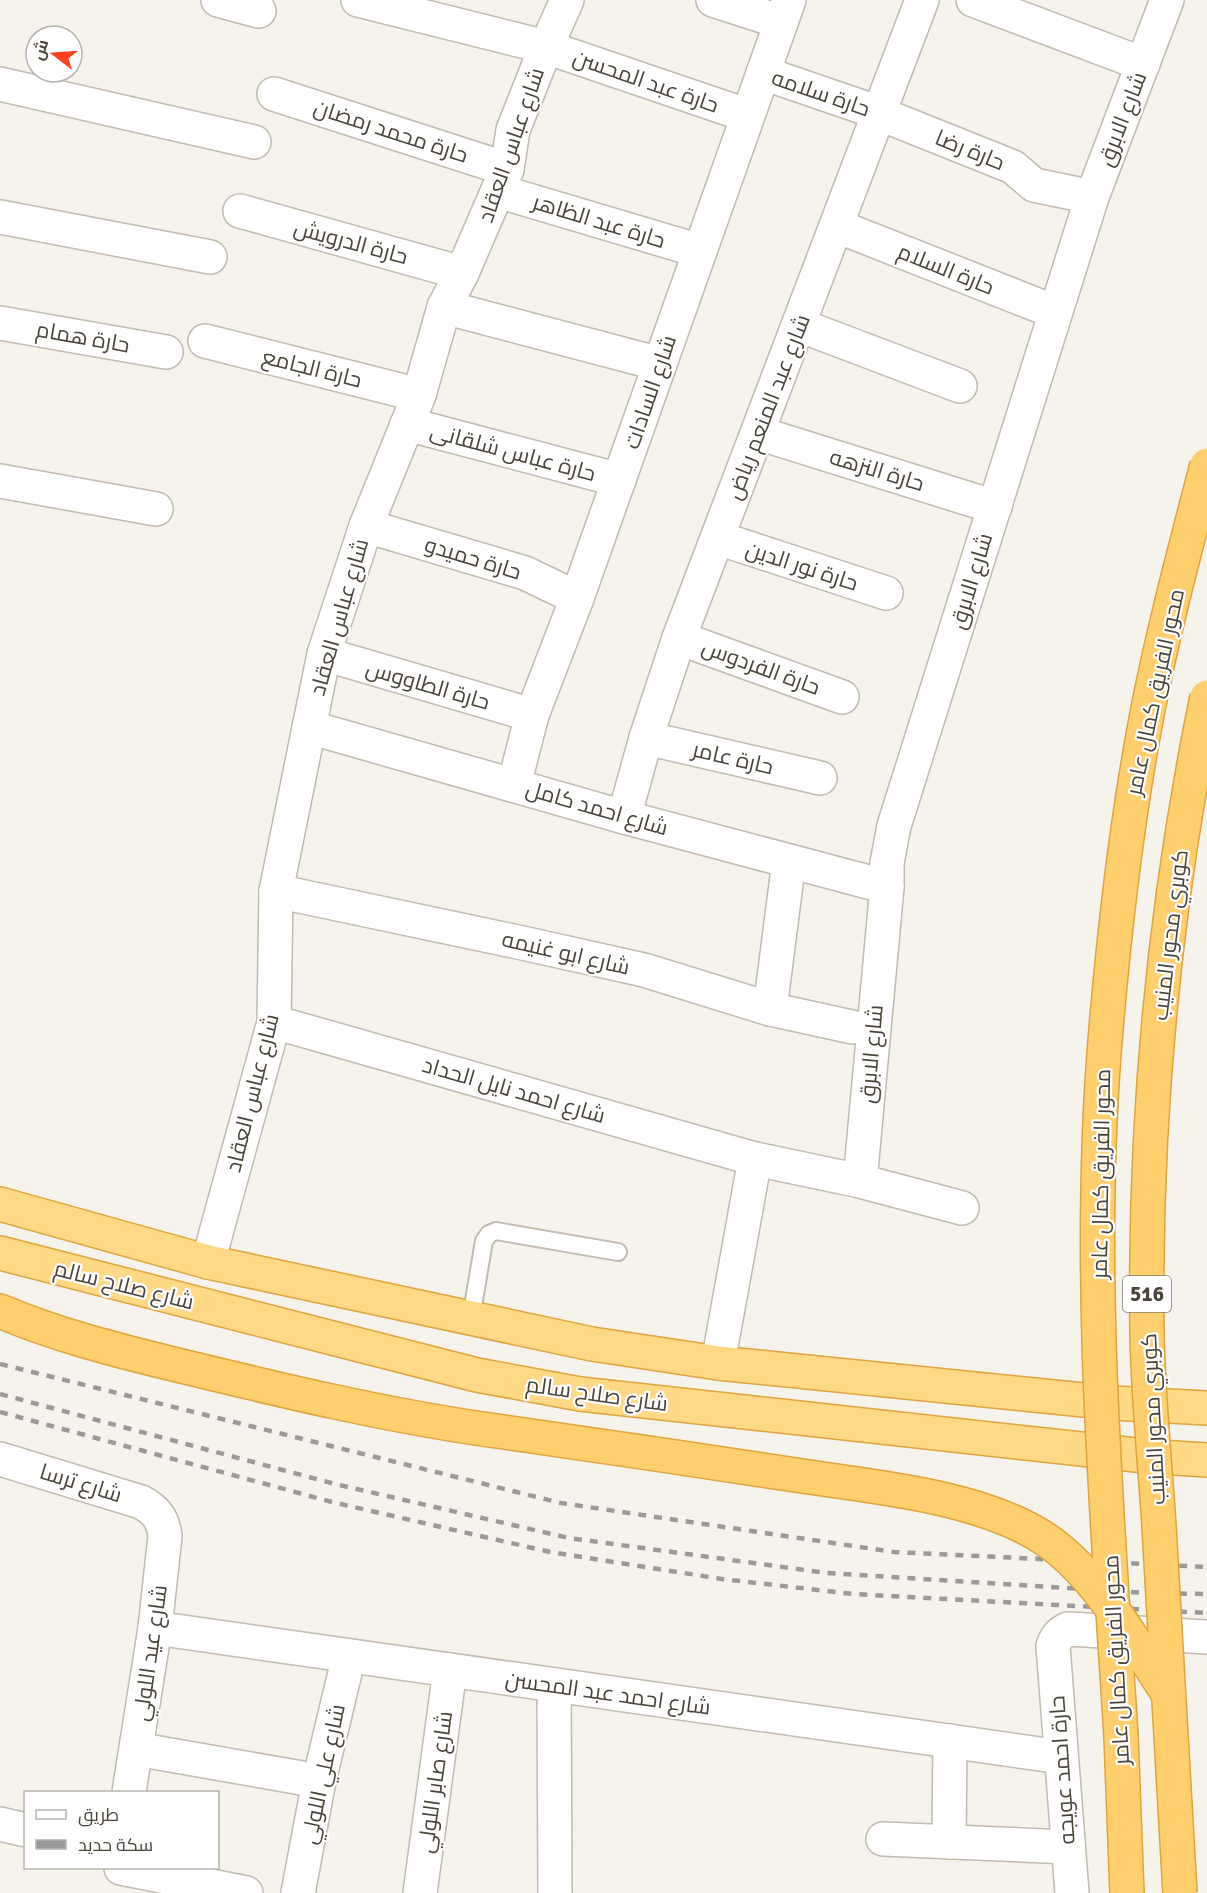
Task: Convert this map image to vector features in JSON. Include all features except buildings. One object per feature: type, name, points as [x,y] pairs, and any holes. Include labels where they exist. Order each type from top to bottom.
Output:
[{"type":"highway","name":"محور الفريق كمال عامر","points":[[1127,1893],[1122,1736],[1105,1482],[1099,1281],[1099,1162],[1104,1056],[1117,916],[1129,823],[1148,708],[1207,465]]},
{"type":"highway","name":"كوبري محور المنيب","points":[[1180,1893],[1147,1336],[1147,1239],[1157,1044],[1167,947],[1180,844],[1207,697]]},
{"type":"highway","name":"شارع صلاح سالم","points":[[0,1204],[208,1262],[592,1344],[718,1363],[1113,1403],[1207,1408]]},
{"type":"highway","name":"شارع صلاح سالم","points":[[0,1253],[477,1375],[580,1394],[1145,1456],[1207,1460]]},
{"type":"highway","points":[[0,1311],[94,1344],[279,1390],[390,1413],[501,1432],[613,1446],[891,1490],[964,1505],[1024,1527],[1044,1538],[1073,1563],[1097,1588],[1169,1695]]},
{"type":"highway","points":[[580,1394],[592,1344]]},
{"type":"street","points":[[218,0],[259,12]]},
{"type":"street","name":"حارة عبد المحسن","points":[[358,0],[546,47],[746,116]]},
{"type":"street","name":"شارع عباس العقاد","points":[[208,1262],[274,1022],[276,891],[324,654],[366,526],[413,409],[444,307],[462,273],[503,180],[513,130],[567,0]]},
{"type":"street","points":[[713,0],[785,11]]},
{"type":"street","name":"شارع عبد المنعم رياض","points":[[624,817],[646,738],[679,638],[922,0]]},
{"type":"street","points":[[973,0],[1143,64]]},
{"type":"street","name":"شارع الابرق","points":[[860,1181],[887,887],[887,863],[894,826],[1092,197],[1167,0]]},
{"type":"street","name":"شارع السادات","points":[[514,784],[532,715],[577,598],[785,11]]},
{"type":"street","name":"حارة سلامه","points":[[763,73],[880,114]]},
{"type":"street","points":[[0,84],[254,142]]},
{"type":"street","name":"حارة محمد رمضان","points":[[274,94],[503,180]]},
{"type":"street","name":"حارة رضا","points":[[880,114],[1013,167],[1034,185],[1092,197]]},
{"type":"street","name":"حارة عبد الظاهر","points":[[503,180],[700,251]]},
{"type":"street","name":"حارة الدرويش","points":[[240,211],[462,273]]},
{"type":"street","points":[[0,218],[210,257]]},
{"type":"street","name":"حارة السلام","points":[[837,226],[1055,312]]},
{"type":"street","points":[[444,307],[660,364]]},
{"type":"street","name":"حارة همام","points":[[0,323],[166,352]]},
{"type":"street","points":[[799,325],[960,386]]},
{"type":"street","name":"حارة الجامع","points":[[206,341],[413,409]]},
{"type":"street","name":"حارة عباس شلقانى","points":[[413,409],[619,480]]},
{"type":"street","name":"حارة النزهه","points":[[758,432],[995,507]]},
{"type":"street","points":[[0,481],[156,509]]},
{"type":"street","name":"حارة حميدو","points":[[366,526],[525,573],[577,598]]},
{"type":"street","name":"حارة نور الدين","points":[[718,538],[886,593]]},
{"type":"street","name":"حارة الفردوس","points":[[679,638],[842,697]]},
{"type":"street","name":"حارة الطاووس","points":[[324,654],[532,715]]},
{"type":"street","name":"شارع احمد كامل","points":[[309,727],[624,817],[887,887]]},
{"type":"street","name":"حارة عامر","points":[[646,738],[820,778]]},
{"type":"street","points":[[770,1009],[789,861]]},
{"type":"street","name":"شارع ابو غنيمه","points":[[276,891],[644,970],[770,1009],[852,1027]]},
{"type":"street","name":"شارع احمد نايل الحداد","points":[[274,1022],[755,1159],[860,1181],[962,1208]]},
{"type":"street","points":[[718,1363],[755,1159]]},
{"type":"street","name":"شارع ترسا","points":[[0,1459],[141,1502],[158,1515]]},
{"type":"street","name":"شارع عيد اللولي","points":[[129,1791],[155,1628],[165,1536],[163,1524],[158,1515]]},
{"type":"street","name":"شارع احمد عبد المحسن","points":[[155,1628],[1061,1757]]},
{"type":"street","name":"حارة احمد عويجه","points":[[1072,1893],[1053,1646],[1058,1635],[1068,1629],[1207,1637]]},
{"type":"street","name":"شارع علي اللولي","points":[[298,1893],[319,1780],[349,1656]]},
{"type":"street","name":"شارع صابر اللولي","points":[[420,1893],[450,1670]]},
{"type":"street","points":[[554,1685],[555,1893]]},
{"type":"street","points":[[948,1842],[950,1741]]},
{"type":"street","points":[[136,1749],[319,1780]]},
{"type":"street","points":[[0,1824],[24,1830]]},
{"type":"street","points":[[883,1839],[1068,1847]]},
{"type":"street","points":[[113,1893],[119,1869]]},
{"type":"street","points":[[124,1869],[246,1893]]},
{"type":"lane","points":[[471,1318],[482,1249],[489,1234],[504,1231],[618,1252]]},
{"type":"railway","points":[[0,1364],[561,1503],[894,1552],[1207,1567]]},
{"type":"railway","points":[[0,1394],[335,1484],[569,1538],[827,1573],[1146,1593],[1207,1594]]},
{"type":"railway","points":[[0,1412],[332,1502],[550,1552],[722,1579],[853,1594],[1207,1613]]}]
